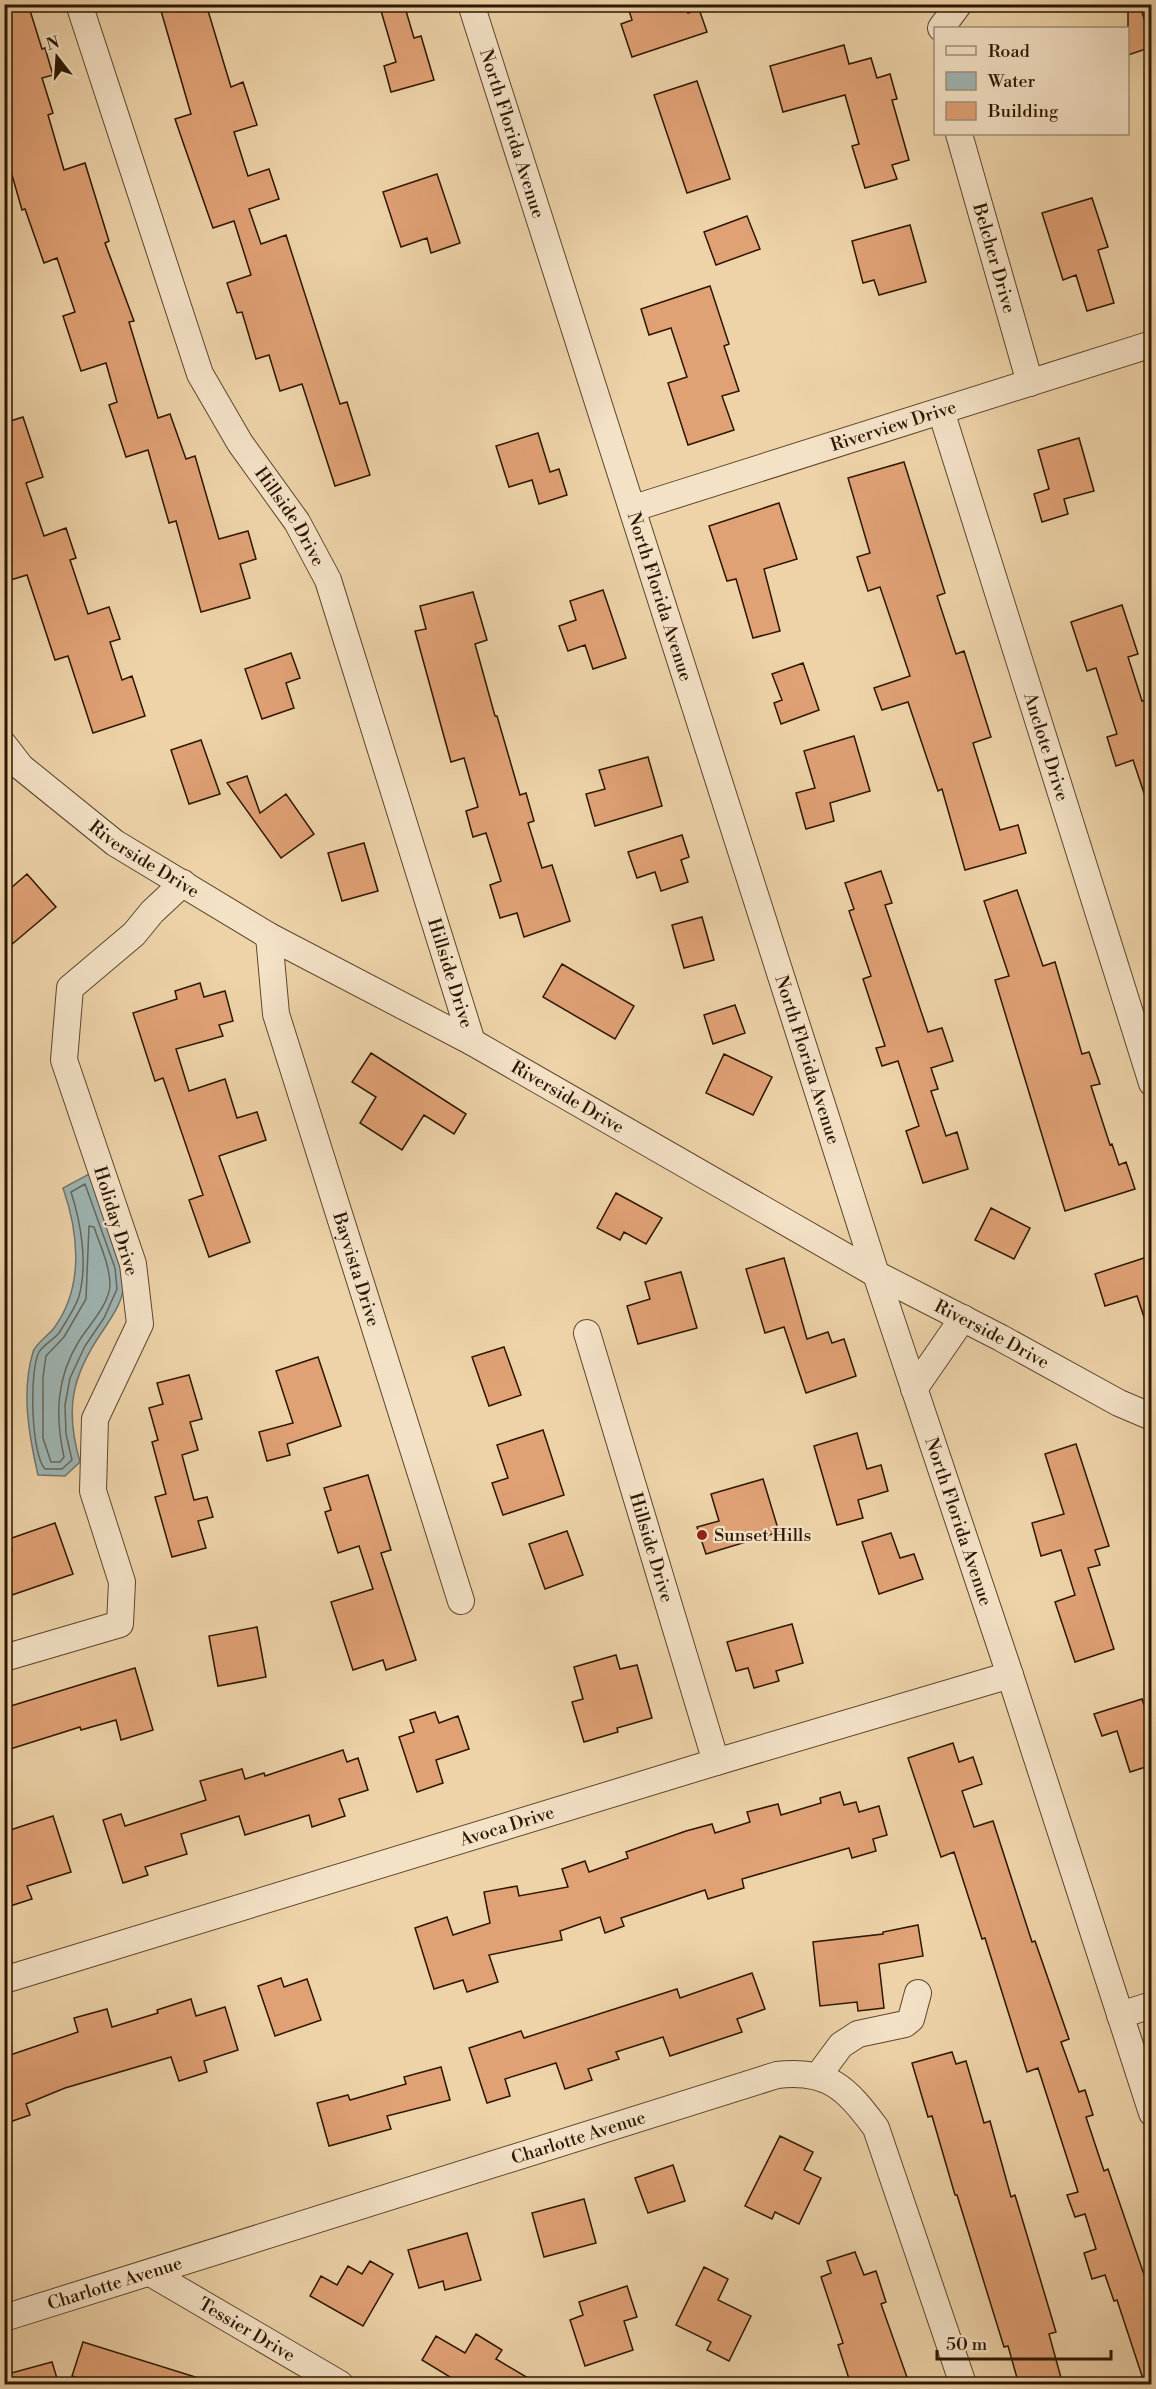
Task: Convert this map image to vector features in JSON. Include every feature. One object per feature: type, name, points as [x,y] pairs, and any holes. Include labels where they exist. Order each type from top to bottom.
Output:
[{"type":"street","name":"Hillside Drive","points":[[79,4],[200,374],[240,443],[297,522],[328,580],[472,1042]]},
{"type":"street","name":"North Florida Avenue","points":[[471,4],[634,508],[876,1274],[1010,1675],[1152,2113]]},
{"type":"street","points":[[942,27],[959,4]]},
{"type":"street","name":"Belcher Drive","points":[[958,135],[1030,383]]},
{"type":"street","name":"Riverview Drive","points":[[634,508],[1152,344]]},
{"type":"street","name":"Anclote Drive","points":[[940,411],[1152,1083]]},
{"type":"street","name":"Riverside Drive","points":[[4,745],[21,767],[115,843],[269,936],[472,1042],[876,1274],[963,1318],[1119,1403],[1152,1417]]},
{"type":"street","name":"Holiday Drive","points":[[4,1658],[120,1624],[122,1582],[93,1491],[95,1419],[140,1324],[133,1264],[64,1060],[68,1009],[70,988],[134,934],[152,912],[183,883]]},
{"type":"street","name":"Bayvista Drive","points":[[269,936],[276,1014],[461,1602]]},
{"type":"street","points":[[914,1389],[963,1318]]},
{"type":"street","name":"Hillside Drive","points":[[587,1333],[716,1762]]},
{"type":"street","name":"Avoca Drive","points":[[4,1980],[716,1762],[1010,1675]]},
{"type":"street","points":[[818,2076],[841,2045],[858,2034],[905,2024],[911,2019],[918,1993]]},
{"type":"street","points":[[1120,2015],[1152,2005]]},
{"type":"street","name":"Charlotte Avenue","points":[[4,2318],[152,2274],[777,2074],[798,2072],[818,2076],[853,2096],[876,2128],[963,2385]]},
{"type":"street","name":"Tessier Drive","points":[[152,2274],[340,2385]]},
{"type":"water","points":[[89,1174],[116,1246],[123,1288],[115,1311],[83,1364],[77,1379],[72,1410],[75,1443],[80,1462],[65,1476],[38,1475],[28,1414],[29,1367],[33,1352],[54,1328],[64,1312],[74,1278],[76,1260],[73,1224],[63,1188]]},
{"type":"building","points":[[4,4],[28,4],[42,49],[45,48],[53,75],[42,78],[53,113],[48,115],[64,170],[85,163],[109,241],[105,243],[134,321],[129,322],[158,418],[170,414],[186,459],[195,456],[219,539],[248,531],[256,559],[240,564],[250,598],[201,612],[176,521],[169,523],[148,450],[126,457],[109,405],[117,402],[106,363],[81,371],[63,316],[75,312],[57,258],[44,263],[25,209],[22,210],[4,147]]},
{"type":"building","points":[[159,4],[206,4],[231,87],[243,82],[257,125],[234,132],[248,176],[269,169],[279,199],[249,209],[261,244],[286,235],[340,404],[347,402],[370,475],[335,486],[302,384],[280,391],[269,355],[256,359],[242,312],[237,313],[227,283],[251,275],[234,221],[213,228],[175,119],[191,114]]},
{"type":"building","points":[[379,4],[404,4],[414,38],[421,36],[434,80],[391,92],[384,66],[396,62]]},
{"type":"building","points":[[627,4],[685,4],[688,13],[699,9],[707,32],[632,57],[621,24],[632,20]]},
{"type":"building","points":[[1128,4],[1139,4],[1152,47],[1129,55]]},
{"type":"building","points":[[844,45],[849,64],[871,58],[877,78],[890,74],[897,99],[892,100],[909,160],[892,165],[897,179],[865,188],[852,146],[859,144],[845,95],[783,112],[770,66]]},
{"type":"building","points":[[697,81],[730,179],[687,193],[654,95]]},
{"type":"building","points":[[437,174],[460,243],[431,253],[427,238],[401,247],[383,192]]},
{"type":"building","points":[[1092,198],[1108,247],[1098,250],[1114,303],[1087,311],[1076,275],[1063,280],[1042,213]]},
{"type":"building","points":[[747,216],[760,249],[716,265],[704,232]]},
{"type":"building","points":[[910,225],[926,282],[879,295],[874,280],[863,283],[852,241]]},
{"type":"building","points":[[710,286],[729,344],[724,346],[739,391],[722,396],[734,430],[688,445],[668,383],[687,377],[671,328],[649,335],[641,309]]},
{"type":"building","points":[[23,417],[43,477],[26,483],[44,536],[66,528],[76,558],[70,560],[88,614],[109,607],[120,639],[110,642],[122,680],[132,676],[145,716],[93,733],[68,656],[55,660],[27,575],[4,582],[4,423]]},
{"type":"building","points":[[538,433],[550,472],[559,469],[567,495],[539,504],[532,480],[509,487],[496,446]]},
{"type":"building","points":[[1079,438],[1094,491],[1064,499],[1068,514],[1042,522],[1034,494],[1049,489],[1038,450]]},
{"type":"building","points":[[904,462],[945,593],[937,596],[956,654],[964,651],[991,737],[973,743],[1000,830],[1018,825],[1026,853],[965,870],[942,789],[938,791],[908,702],[882,710],[874,688],[910,676],[880,587],[868,591],[857,557],[870,553],[848,478]]},
{"type":"building","points":[[779,503],[797,559],[764,569],[780,631],[753,638],[736,579],[727,581],[709,526]]},
{"type":"building","points":[[603,590],[626,658],[593,669],[585,645],[568,651],[559,626],[576,620],[570,601]]},
{"type":"building","points":[[473,592],[487,640],[475,644],[495,716],[497,716],[520,795],[526,793],[534,821],[528,823],[542,868],[552,865],[570,921],[524,937],[517,913],[500,918],[490,885],[501,881],[486,833],[473,837],[466,811],[478,807],[464,758],[451,762],[415,631],[426,629],[420,606]]},
{"type":"building","points":[[1122,605],[1138,654],[1128,657],[1142,701],[1152,698],[1152,804],[1148,805],[1133,760],[1116,766],[1107,737],[1117,734],[1096,668],[1087,671],[1071,622]]},
{"type":"building","points":[[291,653],[300,678],[286,683],[294,708],[262,719],[245,669]]},
{"type":"building","points":[[803,663],[819,710],[781,724],[774,703],[782,700],[772,674]]},
{"type":"building","points":[[854,736],[870,791],[830,803],[834,821],[806,829],[796,793],[815,788],[804,751]]},
{"type":"building","points":[[201,740],[220,794],[189,804],[171,750]]},
{"type":"building","points":[[648,757],[662,806],[595,826],[586,794],[605,789],[599,770]]},
{"type":"building","points":[[247,776],[260,813],[286,794],[314,834],[281,858],[227,783]]},
{"type":"building","points":[[682,835],[689,857],[681,860],[688,882],[661,891],[655,872],[637,878],[628,852]]},
{"type":"building","points":[[364,843],[378,891],[342,901],[328,853]]},
{"type":"building","points":[[881,871],[892,903],[885,905],[928,1032],[942,1028],[953,1061],[931,1068],[938,1089],[931,1091],[946,1136],[957,1132],[968,1169],[923,1183],[906,1131],[919,1126],[898,1061],[882,1066],[876,1048],[885,1046],[863,979],[871,976],[849,911],[854,909],[845,883]]},
{"type":"building","points":[[27,874],[56,907],[4,951],[4,894]]},
{"type":"building","points":[[1017,890],[1043,966],[1055,962],[1082,1054],[1089,1052],[1100,1084],[1091,1086],[1110,1145],[1112,1144],[1119,1165],[1126,1162],[1135,1189],[1065,1211],[995,980],[1009,976],[984,901]]},
{"type":"building","points":[[702,917],[714,960],[684,968],[672,925]]},
{"type":"building","points":[[562,964],[634,1006],[615,1039],[543,997]]},
{"type":"building","points":[[200,983],[204,997],[225,991],[233,1021],[219,1025],[223,1036],[176,1049],[189,1091],[225,1079],[237,1118],[257,1112],[266,1140],[219,1156],[250,1242],[209,1257],[189,1200],[203,1195],[163,1078],[155,1081],[133,1013],[177,999],[175,991]]},
{"type":"building","points":[[735,1005],[745,1033],[713,1044],[704,1015]]},
{"type":"building","points":[[371,1053],[466,1114],[454,1134],[424,1115],[402,1150],[360,1123],[376,1097],[352,1082]]},
{"type":"building","points":[[724,1054],[772,1077],[753,1115],[706,1093]]},
{"type":"building","points":[[616,1193],[662,1218],[646,1244],[624,1232],[620,1240],[597,1228]]},
{"type":"building","points":[[991,1208],[1030,1228],[1014,1259],[975,1240]]},
{"type":"building","points":[[1147,1257],[1152,1269],[1152,1328],[1148,1329],[1137,1296],[1105,1306],[1095,1274]]},
{"type":"building","points":[[784,1258],[807,1339],[828,1332],[832,1343],[844,1339],[856,1376],[806,1393],[784,1327],[765,1333],[746,1269]]},
{"type":"building","points":[[681,1272],[697,1328],[638,1344],[627,1306],[650,1299],[645,1282]]},
{"type":"building","points":[[504,1347],[521,1395],[489,1406],[472,1357]]},
{"type":"building","points":[[318,1357],[341,1426],[287,1444],[290,1455],[267,1461],[259,1432],[293,1423],[276,1371]]},
{"type":"building","points":[[189,1375],[202,1419],[190,1422],[198,1450],[182,1455],[194,1500],[207,1497],[213,1517],[198,1521],[206,1548],[172,1557],[155,1497],[166,1494],[152,1442],[158,1440],[149,1408],[163,1404],[157,1383]]},
{"type":"building","points":[[543,1430],[564,1495],[503,1515],[492,1483],[508,1478],[497,1445]]},
{"type":"building","points":[[857,1433],[867,1469],[881,1465],[888,1491],[858,1500],[863,1518],[837,1525],[814,1446]]},
{"type":"building","points":[[1076,1444],[1109,1546],[1095,1550],[1100,1565],[1088,1568],[1114,1649],[1075,1662],[1055,1602],[1075,1595],[1061,1550],[1041,1556],[1032,1523],[1064,1514],[1045,1454]]},
{"type":"building","points":[[368,1475],[391,1550],[381,1553],[416,1660],[386,1670],[383,1660],[353,1670],[331,1602],[373,1589],[359,1546],[338,1553],[325,1512],[331,1510],[324,1488]]},
{"type":"building","points":[[763,1479],[779,1532],[706,1554],[697,1527],[719,1521],[711,1494]]},
{"type":"building","points":[[55,1523],[73,1574],[12,1595],[4,1573],[4,1553],[12,1550],[9,1539]]},
{"type":"building","points":[[567,1531],[583,1575],[545,1589],[529,1544]]},
{"type":"building","points":[[891,1533],[900,1558],[914,1554],[923,1579],[879,1594],[862,1542]]},
{"type":"building","points":[[792,1624],[803,1663],[776,1671],[779,1681],[754,1688],[748,1668],[736,1671],[727,1642]]},
{"type":"building","points":[[257,1627],[266,1677],[218,1686],[209,1636]]},
{"type":"building","points":[[616,1655],[620,1669],[637,1665],[652,1718],[617,1728],[618,1732],[584,1742],[572,1702],[583,1699],[574,1667]]},
{"type":"building","points":[[135,1668],[153,1730],[121,1740],[116,1720],[81,1730],[80,1727],[4,1751],[4,1708]]},
{"type":"building","points":[[1142,1699],[1152,1728],[1152,1765],[1130,1772],[1117,1731],[1102,1736],[1094,1714]]},
{"type":"building","points":[[435,1712],[439,1723],[458,1716],[469,1749],[436,1760],[443,1783],[417,1792],[399,1737],[414,1732],[410,1720]]},
{"type":"building","points":[[953,1743],[959,1762],[973,1757],[982,1784],[962,1791],[974,1827],[993,1821],[1032,1942],[1035,1941],[1069,2039],[1061,2042],[1079,2092],[1085,2090],[1093,2115],[1086,2117],[1104,2171],[1108,2169],[1152,2298],[1152,2385],[1145,2385],[1117,2300],[1114,2301],[1105,2275],[1092,2279],[1084,2253],[1096,2249],[1085,2214],[1075,2217],[1067,2195],[1078,2192],[1038,2068],[1027,2072],[985,1938],[982,1939],[954,1852],[941,1857],[908,1758]]},
{"type":"building","points":[[343,1750],[347,1762],[358,1758],[368,1790],[339,1799],[345,1816],[312,1827],[309,1815],[245,1835],[239,1816],[181,1834],[187,1854],[145,1867],[148,1875],[123,1883],[103,1820],[121,1814],[125,1826],[206,1800],[200,1781],[242,1769],[245,1779],[264,1773],[265,1776]]},
{"type":"building","points":[[840,1792],[844,1805],[856,1802],[859,1812],[879,1806],[887,1835],[873,1839],[876,1851],[852,1858],[849,1848],[742,1879],[744,1888],[708,1899],[705,1890],[621,1918],[624,1926],[605,1933],[600,1917],[560,1931],[562,1940],[489,1955],[498,1982],[467,1992],[463,1980],[434,1989],[415,1928],[447,1917],[453,1935],[490,1923],[484,1892],[517,1886],[519,1896],[568,1887],[562,1869],[585,1861],[589,1872],[628,1858],[626,1852],[686,1831],[712,1824],[715,1833],[750,1822],[747,1812],[778,1804],[781,1815],[821,1803],[820,1798]]},
{"type":"building","points":[[53,1816],[71,1872],[27,1886],[32,1899],[4,1908],[4,1832]]},
{"type":"building","points":[[918,1925],[923,1956],[879,1964],[884,2008],[858,2011],[857,2002],[820,2006],[813,1942],[883,1934],[883,1932]]},
{"type":"building","points":[[752,1973],[765,2009],[737,2019],[742,2032],[670,2056],[663,2037],[616,2052],[619,2059],[588,2069],[592,2080],[565,2089],[556,2063],[505,2079],[510,2096],[487,2103],[469,2048],[521,2031],[524,2038],[677,1989],[680,1998]]},
{"type":"building","points":[[281,1978],[284,1987],[307,1979],[321,2020],[275,2036],[258,1986]]},
{"type":"building","points":[[191,1999],[196,2016],[225,2007],[238,2050],[204,2061],[207,2072],[179,2081],[171,2057],[65,2088],[26,2104],[30,2115],[4,2124],[4,2057],[78,2032],[74,2018],[107,2009],[112,2027],[158,2013],[157,2010]]},
{"type":"building","points":[[952,2052],[956,2064],[966,2061],[984,2123],[990,2121],[1011,2197],[1015,2195],[1056,2332],[1049,2334],[1063,2385],[1019,2385],[1008,2346],[1004,2347],[932,2116],[928,2117],[912,2063]]},
{"type":"building","points":[[441,2067],[450,2100],[387,2116],[391,2129],[329,2146],[317,2103],[348,2095],[350,2100],[406,2084],[404,2077]]},
{"type":"building","points":[[780,2136],[813,2152],[804,2170],[821,2178],[799,2224],[775,2212],[772,2219],[745,2206]]},
{"type":"building","points":[[673,2165],[685,2201],[648,2213],[635,2178]]},
{"type":"building","points":[[584,2199],[596,2243],[544,2257],[532,2213]]},
{"type":"building","points":[[467,2233],[481,2280],[445,2290],[443,2281],[419,2288],[408,2250]]},
{"type":"building","points":[[855,2252],[864,2275],[876,2271],[886,2302],[881,2304],[908,2380],[895,2385],[851,2385],[838,2345],[843,2343],[821,2277],[831,2273],[827,2261]]},
{"type":"building","points":[[370,2261],[393,2274],[363,2326],[310,2296],[321,2276],[337,2285],[348,2266],[362,2274]]},
{"type":"building","points":[[704,2267],[728,2279],[718,2300],[751,2316],[729,2361],[707,2350],[711,2342],[676,2325]]},
{"type":"building","points":[[627,2286],[637,2317],[624,2321],[633,2350],[585,2366],[570,2320],[583,2315],[579,2302]]},
{"type":"building","points":[[476,2334],[502,2350],[496,2359],[540,2385],[463,2385],[422,2360],[436,2336],[465,2353]]},
{"type":"building","points":[[83,2342],[205,2380],[205,2385],[98,2385],[72,2376]]},
{"type":"building","points":[[52,2362],[59,2385],[4,2385],[4,2375]]},
{"type":"place","name":"Sunset Hills","points":[[702,1535]]}]
